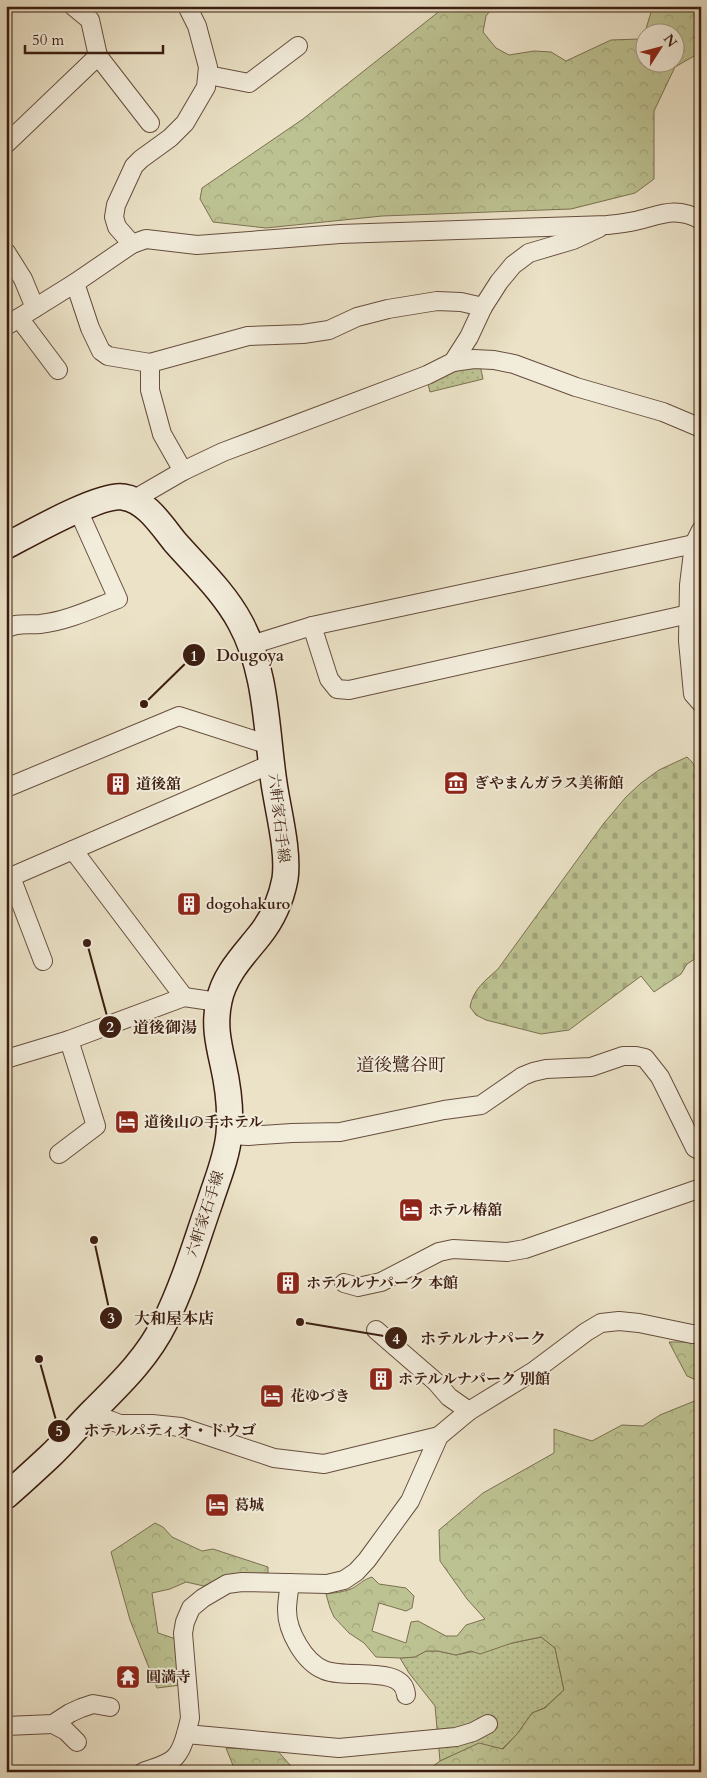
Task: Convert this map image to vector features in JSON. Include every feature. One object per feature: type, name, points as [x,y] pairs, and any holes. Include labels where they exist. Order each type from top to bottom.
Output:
[{"type":"main road","points":[[6,546],[108,497],[122,496],[133,500]]},
{"type":"main road","name":"六軒家石手線","points":[[6,1496],[50,1457],[123,1382],[153,1344],[166,1321],[190,1260],[230,1135],[227,1083],[217,1041],[218,1002],[224,984],[232,970],[270,921],[277,907],[285,874],[285,856],[270,754],[264,693],[251,645],[228,603],[150,512],[133,500]]},
{"type":"street","points":[[73,6],[90,20],[98,56],[150,123]]},
{"type":"street","points":[[132,244],[117,227],[114,217],[116,205],[134,166],[170,138],[185,123],[206,87],[208,67],[204,47],[198,26],[188,6]]},
{"type":"street","points":[[208,75],[249,83],[298,46]]},
{"type":"street","points":[[6,144],[98,56]]},
{"type":"street","points":[[58,370],[12,322],[75,283],[132,244],[146,239],[197,245],[340,234],[607,225],[634,222],[661,214],[676,212],[701,220]]},
{"type":"street","points":[[453,362],[469,337],[483,307],[512,265],[529,252],[573,240],[607,225]]},
{"type":"street","points":[[6,252],[22,279],[35,308]]},
{"type":"street","points":[[75,283],[90,328],[101,351],[108,356],[150,363],[248,336],[303,334],[329,330],[357,317],[388,309],[438,301],[461,302],[483,307]]},
{"type":"street","points":[[133,500],[183,470],[223,452],[427,375],[453,362],[474,359],[514,364],[576,387],[663,412],[701,428]]},
{"type":"street","points":[[150,363],[150,390],[162,434],[183,470]]},
{"type":"street","points":[[6,629],[13,624],[41,624],[76,616],[118,600],[78,510]]},
{"type":"street","points":[[251,645],[312,626],[697,537],[695,585],[689,614],[694,642],[693,694],[701,703]]},
{"type":"street","points":[[312,626],[329,680],[337,689],[349,690],[689,614]]},
{"type":"street","points":[[6,788],[179,716],[270,754]]},
{"type":"street","points":[[43,961],[9,878],[73,850],[270,754]]},
{"type":"street","points":[[73,850],[184,997]]},
{"type":"street","points":[[6,1059],[69,1040],[184,997],[218,1002]]},
{"type":"street","points":[[59,1154],[96,1126],[69,1040]]},
{"type":"street","points":[[230,1135],[340,1132],[444,1110],[481,1105],[523,1076],[533,1072],[546,1069],[590,1067],[623,1056],[636,1056],[645,1058],[660,1077],[699,1153]]},
{"type":"street","points":[[344,1283],[358,1287],[381,1282],[440,1252],[453,1249],[507,1252],[525,1249],[701,1188]]},
{"type":"street","points":[[143,1772],[164,1764],[176,1756],[186,1734],[190,1718],[183,1633],[191,1608],[202,1598],[227,1584],[242,1582],[327,1584],[344,1580],[356,1572],[410,1501],[440,1436],[469,1412],[534,1371],[601,1323],[619,1321],[639,1323],[692,1334],[701,1334]]},
{"type":"street","points":[[376,1330],[436,1382],[448,1397],[469,1412]]},
{"type":"street","points":[[93,1411],[104,1418],[120,1424],[160,1424],[181,1427],[274,1458],[324,1464],[440,1436]]},
{"type":"street","points":[[290,1583],[287,1610],[290,1626],[296,1640],[312,1662],[324,1670],[342,1674],[396,1678],[406,1688],[406,1695]]},
{"type":"street","points":[[6,1726],[53,1724],[70,1713],[93,1704],[110,1707]]},
{"type":"street","points":[[53,1724],[66,1731],[77,1742]]},
{"type":"street","points":[[186,1734],[339,1748],[456,1737],[473,1732],[488,1724]]},
{"type":"green space","points":[[446,6],[494,6],[486,16],[483,32],[496,48],[509,55],[534,51],[551,52],[566,61],[611,40],[634,39],[634,72],[673,72],[654,111],[654,179],[635,193],[571,209],[382,216],[266,228],[213,222],[200,199],[202,188],[303,119]]},
{"type":"green space","points":[[657,6],[701,6],[701,52],[684,62],[684,22],[648,22],[652,9]]},
{"type":"green space","points":[[480,365],[483,379],[430,392],[427,380],[440,373]]},
{"type":"green space","points":[[687,757],[695,767],[701,785],[701,955],[687,964],[681,974],[654,992],[641,976],[569,1030],[541,1034],[486,1020],[476,1015],[470,1007],[477,990],[498,969],[604,823],[626,797],[641,783],[659,770]]},
{"type":"green space","points":[[669,1342],[701,1342],[701,1382],[687,1376]]},
{"type":"green space","points":[[701,1382],[701,1772],[425,1772],[440,1761],[479,1743],[503,1749],[518,1733],[532,1713],[545,1708],[564,1690],[555,1648],[541,1637],[512,1643],[480,1654],[471,1651],[456,1655],[438,1651],[426,1651],[415,1657],[376,1657],[364,1643],[349,1633],[334,1617],[326,1594],[351,1589],[372,1577],[379,1584],[406,1588],[414,1596],[412,1608],[406,1611],[379,1603],[372,1631],[406,1643],[411,1622],[418,1621],[446,1636],[457,1636],[466,1625],[485,1619],[467,1599],[440,1561],[439,1530],[483,1493],[554,1453],[554,1429],[592,1441],[622,1425],[643,1426],[660,1415],[697,1400]]},
{"type":"green space","points":[[155,1523],[163,1527],[172,1537],[202,1551],[213,1549],[268,1567],[268,1573],[223,1577],[204,1586],[186,1582],[170,1589],[152,1593],[158,1633],[179,1640],[181,1685],[157,1688],[130,1620],[111,1552]]},
{"type":"green space","points":[[541,1637],[555,1648],[564,1690],[544,1708],[532,1713],[518,1733],[502,1749],[479,1744],[440,1761],[435,1706],[409,1673],[400,1658],[415,1657],[426,1651],[438,1651],[456,1655]]},
{"type":"green space","points":[[226,1748],[277,1750],[296,1772],[232,1772],[234,1768]]},
{"type":"place","name":"Dougoya","points":[[144,704]]},
{"type":"place","name":"ぎやまんガラス美術館","points":[[456,783]]},
{"type":"place","name":"道後舘","points":[[118,784]]},
{"type":"place","name":"dogohakuro","points":[[189,904]]},
{"type":"place","name":"道後御湯","points":[[87,943]]},
{"type":"place","name":"道後山の手ホテル","points":[[127,1122]]},
{"type":"place","name":"ホテル椿舘","points":[[411,1210]]},
{"type":"place","name":"大和屋本店","points":[[94,1240]]},
{"type":"place","name":"ホテルルナパーク 本館","points":[[288,1283]]},
{"type":"place","name":"ホテルルナパーク","points":[[300,1322]]},
{"type":"place","name":"ホテルパティオ・ドウゴ","points":[[39,1359]]},
{"type":"place","name":"ホテルルナパーク 別館","points":[[381,1379]]},
{"type":"place","name":"花ゆづき","points":[[272,1396]]},
{"type":"place","name":"葛城","points":[[217,1505]]},
{"type":"place","name":"圓満寺","points":[[128,1677]]},
{"type":"district","name":"道後鷺谷町","points":[[401,1065]]}]
